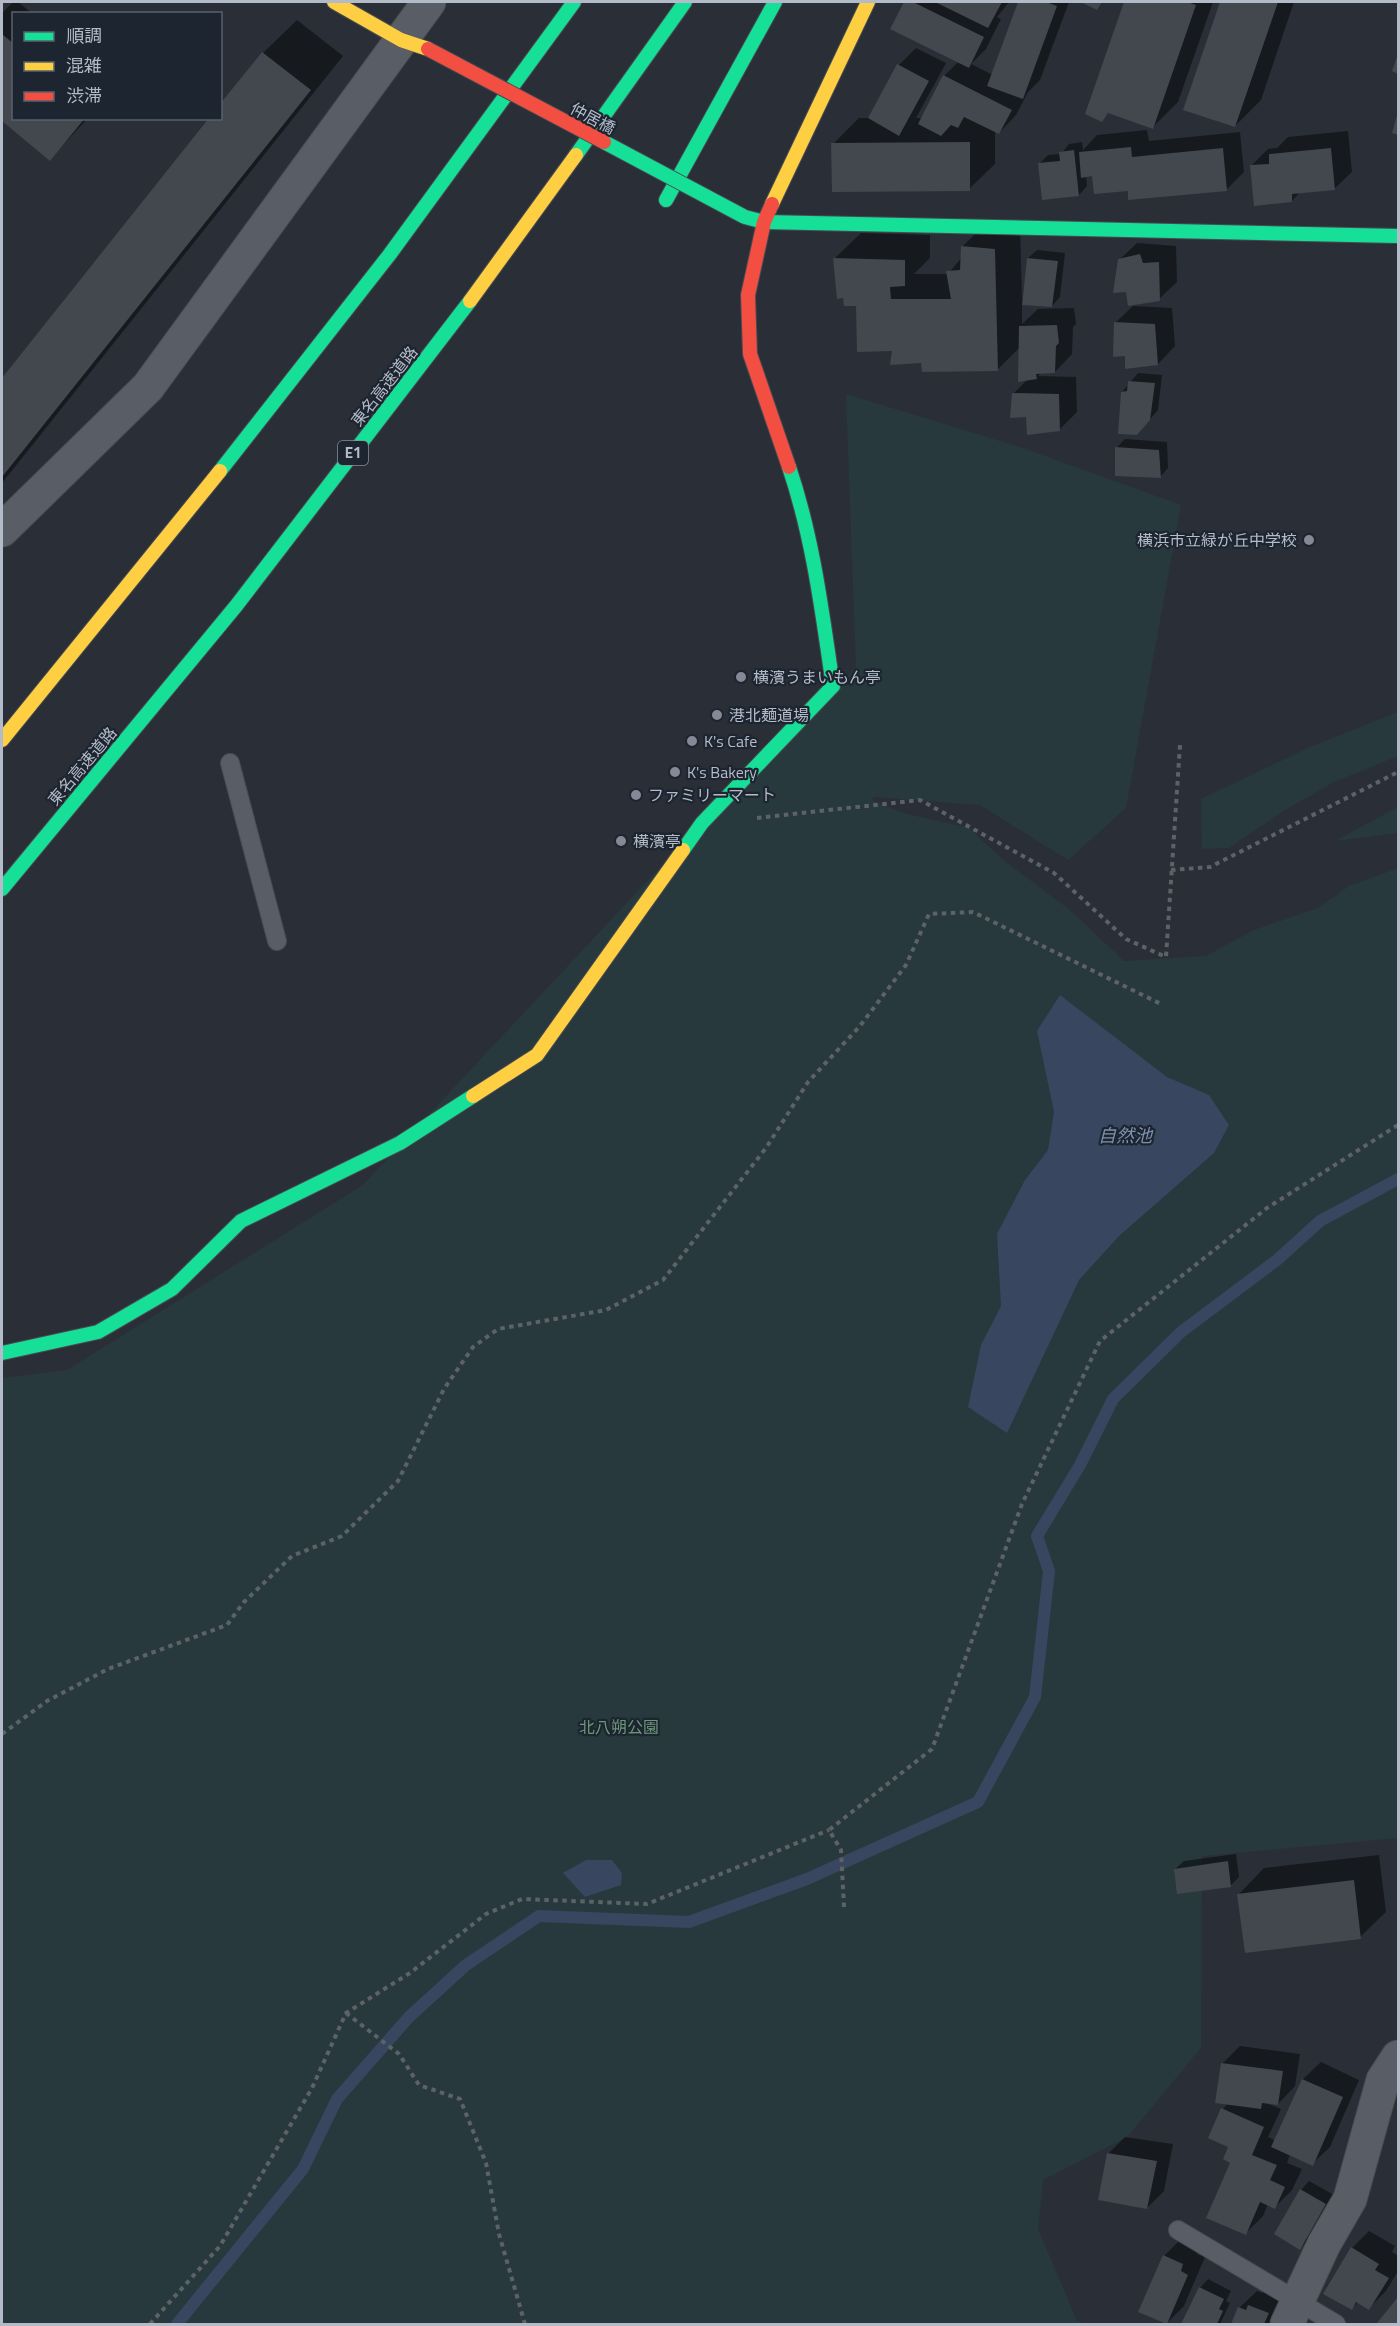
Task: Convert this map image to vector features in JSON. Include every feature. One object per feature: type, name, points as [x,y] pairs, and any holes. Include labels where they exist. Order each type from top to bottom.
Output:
[{"type":"main road","name":"仲居橋","points":[[334,2],[743,216],[764,222],[1398,236]]},
{"type":"main road","points":[[2,740],[158,550],[375,273],[574,2]]},
{"type":"main road","name":"東名高速道路","points":[[2,889],[236,606],[478,291],[685,2]]},
{"type":"main road","points":[[666,200],[775,2]]},
{"type":"main road","points":[[2,1353],[98,1332],[172,1289],[241,1221],[399,1143],[537,1055],[702,823],[833,686],[815,562],[803,509],[750,354],[748,295],[764,222],[868,2]]},
{"type":"street","points":[[2,530],[148,387],[415,44],[429,2]]},
{"type":"street","points":[[1293,2314],[1324,2244],[1350,2199],[1383,2080],[1398,2057]]},
{"type":"lane","points":[[230,763],[277,941]]},
{"type":"lane","points":[[1178,2230],[1293,2314],[1336,2325]]},
{"type":"path","points":[[702,823],[920,800],[1054,873],[1126,939],[1166,957],[1180,745]]},
{"type":"path","points":[[1172,870],[1210,867],[1398,772]]},
{"type":"path","points":[[2,1734],[47,1701],[108,1669],[227,1624],[244,1602],[292,1556],[342,1536],[398,1481],[444,1389],[473,1347],[498,1329],[606,1310],[663,1280],[766,1148],[808,1082],[860,1026],[906,965],[929,914],[973,912],[1161,1004]]},
{"type":"path","points":[[150,2325],[220,2246],[312,2088],[346,2013],[410,1973],[486,1914],[522,1899],[647,1904],[829,1830],[932,1749],[1022,1504],[1100,1341],[1267,1208],[1398,1125]]},
{"type":"path","points":[[829,1830],[841,1850],[844,1907]]},
{"type":"path","points":[[346,2013],[399,2054],[419,2085],[460,2099],[486,2163],[499,2234],[525,2325]]},
{"type":"green space","name":"北八朔公園","points":[[846,394],[1023,448],[1181,505],[1126,808],[1068,860],[980,805],[874,797],[872,800],[903,813],[969,828],[1002,859],[1070,910],[1124,961],[1206,956],[1254,930],[1318,908],[1349,886],[1398,868],[1398,1838],[1202,1856],[1201,2048],[1127,2137],[1043,2180],[1038,2229],[1077,2321],[1086,2324],[2,2324],[2,1378],[67,1370],[363,1185],[651,877],[856,667]]},
{"type":"green space","points":[[1398,712],[1398,756],[1334,782],[1280,813],[1229,848],[1202,849],[1201,799],[1310,747]]},
{"type":"green space","points":[[1398,807],[1398,833],[1335,841]]},
{"type":"water","name":"自然池","points":[[1060,995],[1167,1077],[1209,1095],[1229,1125],[1214,1153],[1119,1236],[1079,1280],[1007,1433],[968,1407],[981,1345],[1001,1306],[997,1234],[1025,1180],[1048,1150],[1054,1112],[1037,1031]]},
{"type":"water","points":[[586,1860],[612,1860],[622,1873],[621,1885],[585,1897],[563,1873]]},
{"type":"building","points":[[904,2],[913,2],[984,37],[969,68],[890,29]]},
{"type":"building","points":[[935,2],[1002,2],[988,28]]},
{"type":"building","points":[[1018,2],[1046,2],[1057,6],[1023,99],[987,86]]},
{"type":"building","points":[[1081,2],[1102,2],[1097,10]]},
{"type":"building","points":[[1124,2],[1187,2],[1196,5],[1153,129],[1108,113],[1102,122],[1085,114]]},
{"type":"building","points":[[1220,2],[1278,2],[1235,127],[1183,110]]},
{"type":"building","points":[[2,34],[12,42],[12,120],[83,120],[50,161],[2,121]]},
{"type":"building","points":[[262,52],[311,90],[2,477],[2,378],[207,120],[222,120],[222,102]]},
{"type":"building","points":[[1398,54],[1398,74],[1392,71]]},
{"type":"building","points":[[897,64],[929,81],[899,136],[868,118]]},
{"type":"building","points":[[943,75],[1012,110],[999,134],[964,117],[958,128],[951,125],[941,136],[918,124]]},
{"type":"building","points":[[1398,112],[1398,135],[1392,133]]},
{"type":"building","points":[[970,142],[970,191],[832,192],[831,143]]},
{"type":"building","points":[[1131,147],[1132,157],[1223,148],[1227,191],[1128,200],[1128,191],[1094,194],[1092,176],[1081,178],[1079,152]]},
{"type":"building","points":[[1331,148],[1335,190],[1292,194],[1292,202],[1254,206],[1250,165],[1269,164],[1269,154]]},
{"type":"building","points":[[1074,150],[1079,196],[1042,200],[1038,163],[1060,161],[1059,152]]},
{"type":"building","points":[[961,246],[995,249],[998,371],[922,372],[921,363],[890,365],[892,351],[857,352],[856,306],[844,306],[843,298],[837,299],[833,258],[905,260],[905,286],[890,287],[891,299],[951,299],[946,271],[960,270]]},
{"type":"building","points":[[1140,254],[1143,263],[1159,262],[1160,301],[1128,306],[1126,292],[1113,293],[1118,259]]},
{"type":"building","points":[[1027,258],[1058,261],[1052,307],[1022,305]]},
{"type":"building","points":[[1114,322],[1155,324],[1158,365],[1125,369],[1125,356],[1113,357]]},
{"type":"building","points":[[1057,325],[1059,343],[1056,346],[1055,373],[1036,374],[1037,379],[1018,382],[1019,326]]},
{"type":"building","points":[[1128,381],[1155,383],[1150,420],[1137,435],[1118,434],[1121,392],[1127,391]]},
{"type":"building","points":[[1012,393],[1059,394],[1060,431],[1027,435],[1026,417],[1010,418]]},
{"type":"building","points":[[1115,447],[1159,450],[1161,478],[1115,476]]},
{"type":"building","points":[[1228,1861],[1231,1887],[1177,1894],[1174,1869]]},
{"type":"building","points":[[1354,1880],[1361,1939],[1245,1953],[1237,1894]]},
{"type":"building","points":[[1221,2063],[1283,2071],[1278,2105],[1262,2103],[1261,2109],[1215,2103]]},
{"type":"building","points":[[1302,2079],[1343,2097],[1313,2166],[1271,2147]]},
{"type":"building","points":[[1221,2108],[1264,2127],[1252,2155],[1277,2165],[1270,2180],[1285,2187],[1275,2209],[1260,2202],[1246,2235],[1206,2218],[1230,2163],[1223,2159],[1228,2147],[1208,2138]]},
{"type":"building","points":[[1107,2153],[1157,2161],[1147,2209],[1098,2200]]},
{"type":"building","points":[[1300,2189],[1326,2204],[1300,2250],[1274,2234]]},
{"type":"building","points":[[1351,2247],[1379,2264],[1375,2270],[1389,2278],[1369,2310],[1356,2302],[1352,2310],[1323,2294]]},
{"type":"building","points":[[1163,2255],[1183,2264],[1181,2271],[1188,2275],[1167,2324],[1138,2312]]},
{"type":"building","points":[[1199,2287],[1224,2299],[1219,2309],[1223,2311],[1217,2324],[1181,2324]]},
{"type":"building","points":[[1398,2297],[1398,2324],[1377,2323]]},
{"type":"building","points":[[1248,2305],[1269,2313],[1264,2324],[1231,2324],[1238,2307],[1246,2310]]},
{"type":"waterway","points":[[177,2324],[303,2169],[337,2099],[409,2017],[466,1965],[539,1916],[689,1922],[807,1879],[978,1802],[1035,1697],[1049,1571],[1037,1536],[1080,1465],[1113,1399],[1181,1332],[1277,1260],[1320,1221],[1398,1179]]},
{"type":"traffic: fast","points":[[220,471],[390,254],[574,2]]},
{"type":"traffic: fast","points":[[576,155],[685,2]]},
{"type":"traffic: fast","points":[[666,200],[775,2]]},
{"type":"traffic: fast","points":[[604,142],[743,216]]},
{"type":"traffic: fast","points":[[745,217],[764,222],[1398,236]]},
{"type":"traffic: fast","points":[[2,889],[236,606],[470,301]]},
{"type":"traffic: fast","points":[[683,850],[702,823],[833,686],[811,548],[789,467]]},
{"type":"traffic: fast","points":[[2,1353],[98,1332],[172,1289],[241,1221],[400,1143],[473,1096]]},
{"type":"traffic: slow","points":[[334,2],[401,40],[428,49]]},
{"type":"traffic: slow","points":[[772,204],[868,2]]},
{"type":"traffic: slow","points":[[470,301],[576,155]]},
{"type":"traffic: slow","points":[[2,740],[220,471]]},
{"type":"traffic: slow","points":[[473,1096],[537,1055],[683,850]]},
{"type":"traffic: jam","points":[[428,49],[604,142]]},
{"type":"traffic: jam","points":[[772,204],[764,222],[748,295],[750,354],[789,467]]},
{"type":"place","name":"横浜市立緑が丘中学校","points":[[1309,540]]},
{"type":"place","name":"横濱うまいもん亭","points":[[741,677]]},
{"type":"place","name":"港北麺道場","points":[[717,715]]},
{"type":"place","name":"K's Cafe","points":[[692,741]]},
{"type":"place","name":"K's Bakery","points":[[675,772]]},
{"type":"place","name":"ファミリーマート","points":[[636,795]]},
{"type":"place","name":"横濱亭","points":[[621,841]]}]
